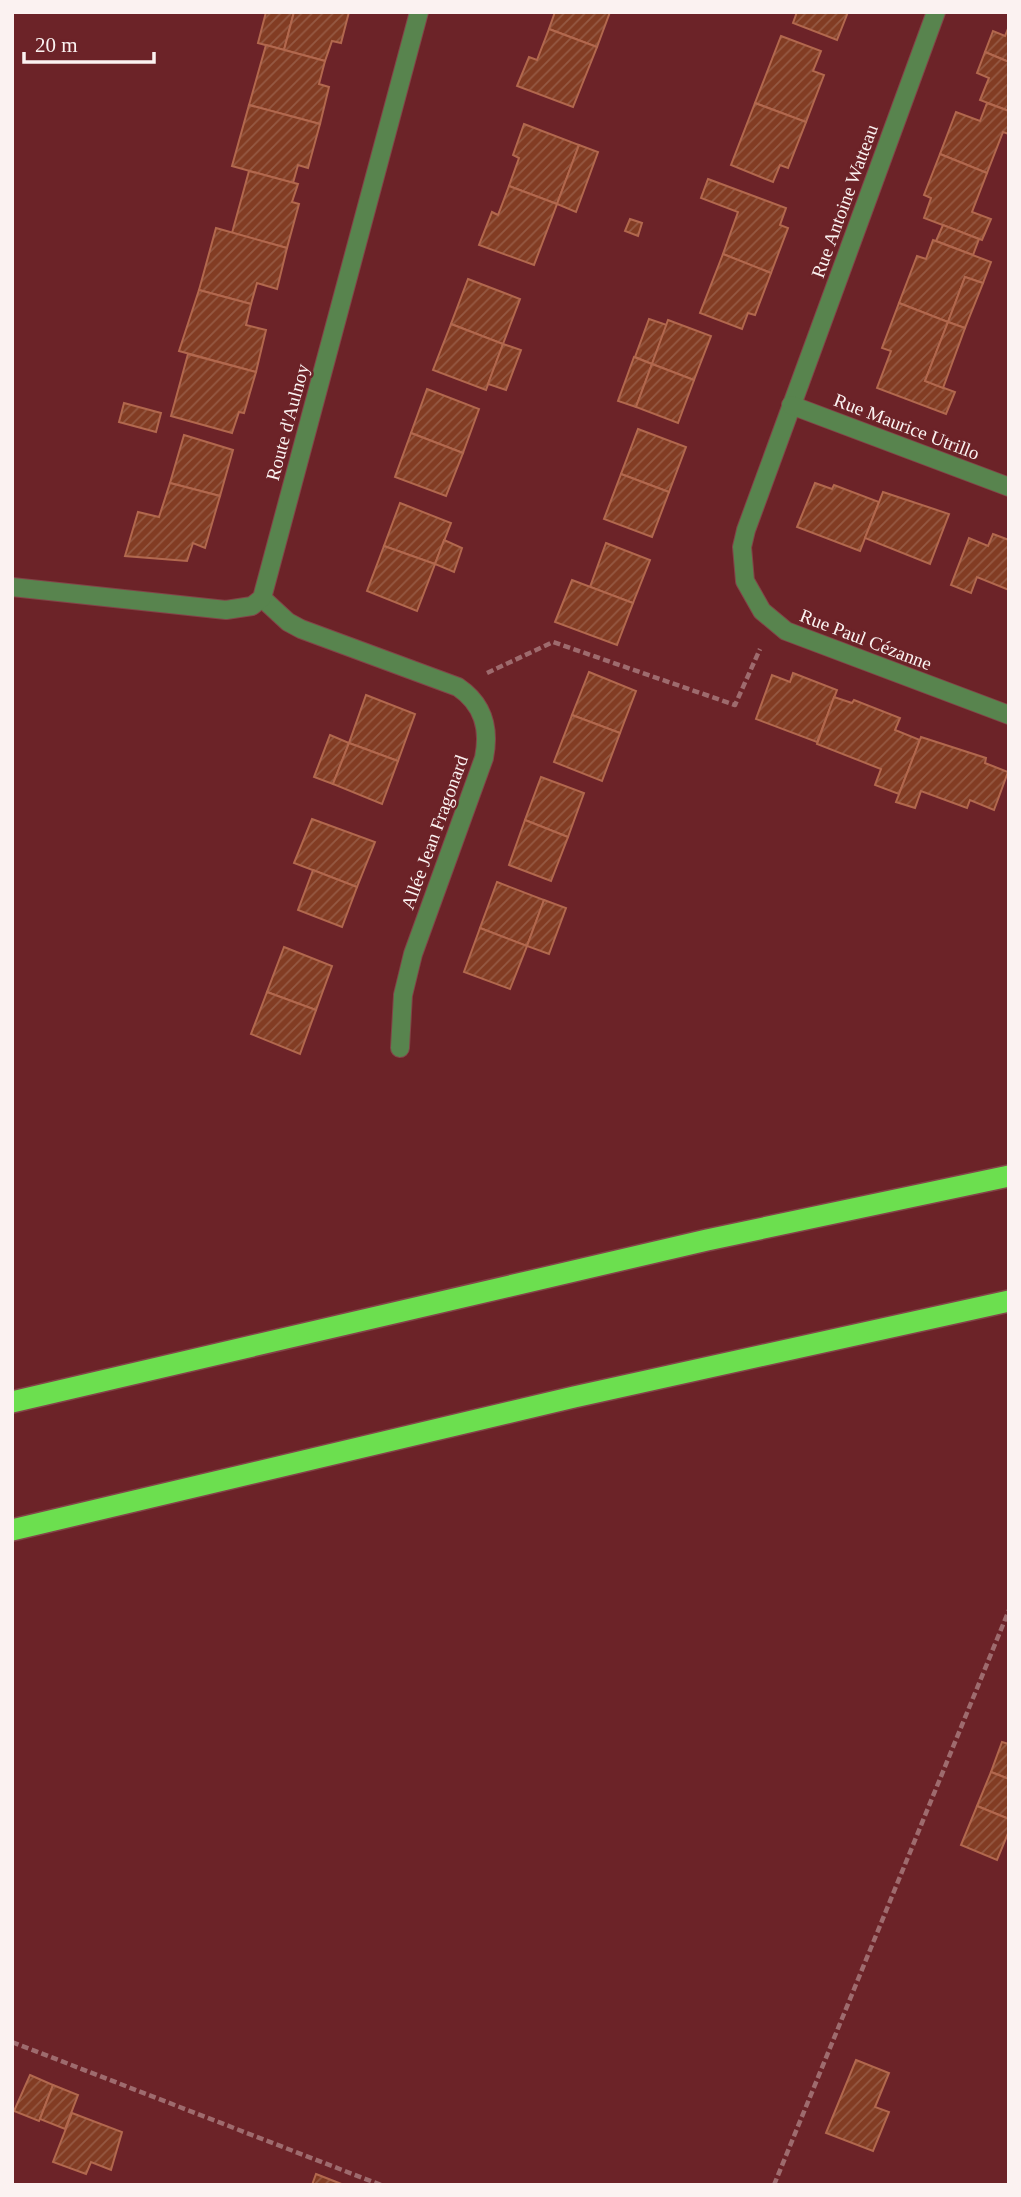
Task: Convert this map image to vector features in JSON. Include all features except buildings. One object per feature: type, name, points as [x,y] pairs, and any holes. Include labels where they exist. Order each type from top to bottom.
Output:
[{"type":"highway","points":[[12,1402],[707,1240],[1009,1176]]},
{"type":"highway","points":[[12,1530],[574,1397],[1009,1301]]},
{"type":"street","name":"Route d'Aulnoy","points":[[261,598],[419,12]]},
{"type":"street","name":"Rue Antoine Watteau","points":[[791,405],[936,12]]},
{"type":"street","name":"Rue Maurice Utrillo","points":[[791,405],[1009,487]]},
{"type":"street","name":"Rue Paul Cézanne","points":[[791,405],[742,547],[745,581],[753,599],[772,621],[804,640],[1009,715]]},
{"type":"street","points":[[12,587],[226,610],[252,606],[261,598]]},
{"type":"street","name":"Allée Jean Fragonard","points":[[261,598],[288,622],[301,629],[458,687],[477,703],[483,715],[487,743],[413,954],[403,995],[400,1048]]},
{"type":"path","points":[[458,687],[553,642],[735,705],[772,621]]},
{"type":"path","points":[[774,2185],[1009,1611]]},
{"type":"path","points":[[12,2042],[381,2185]]}]
